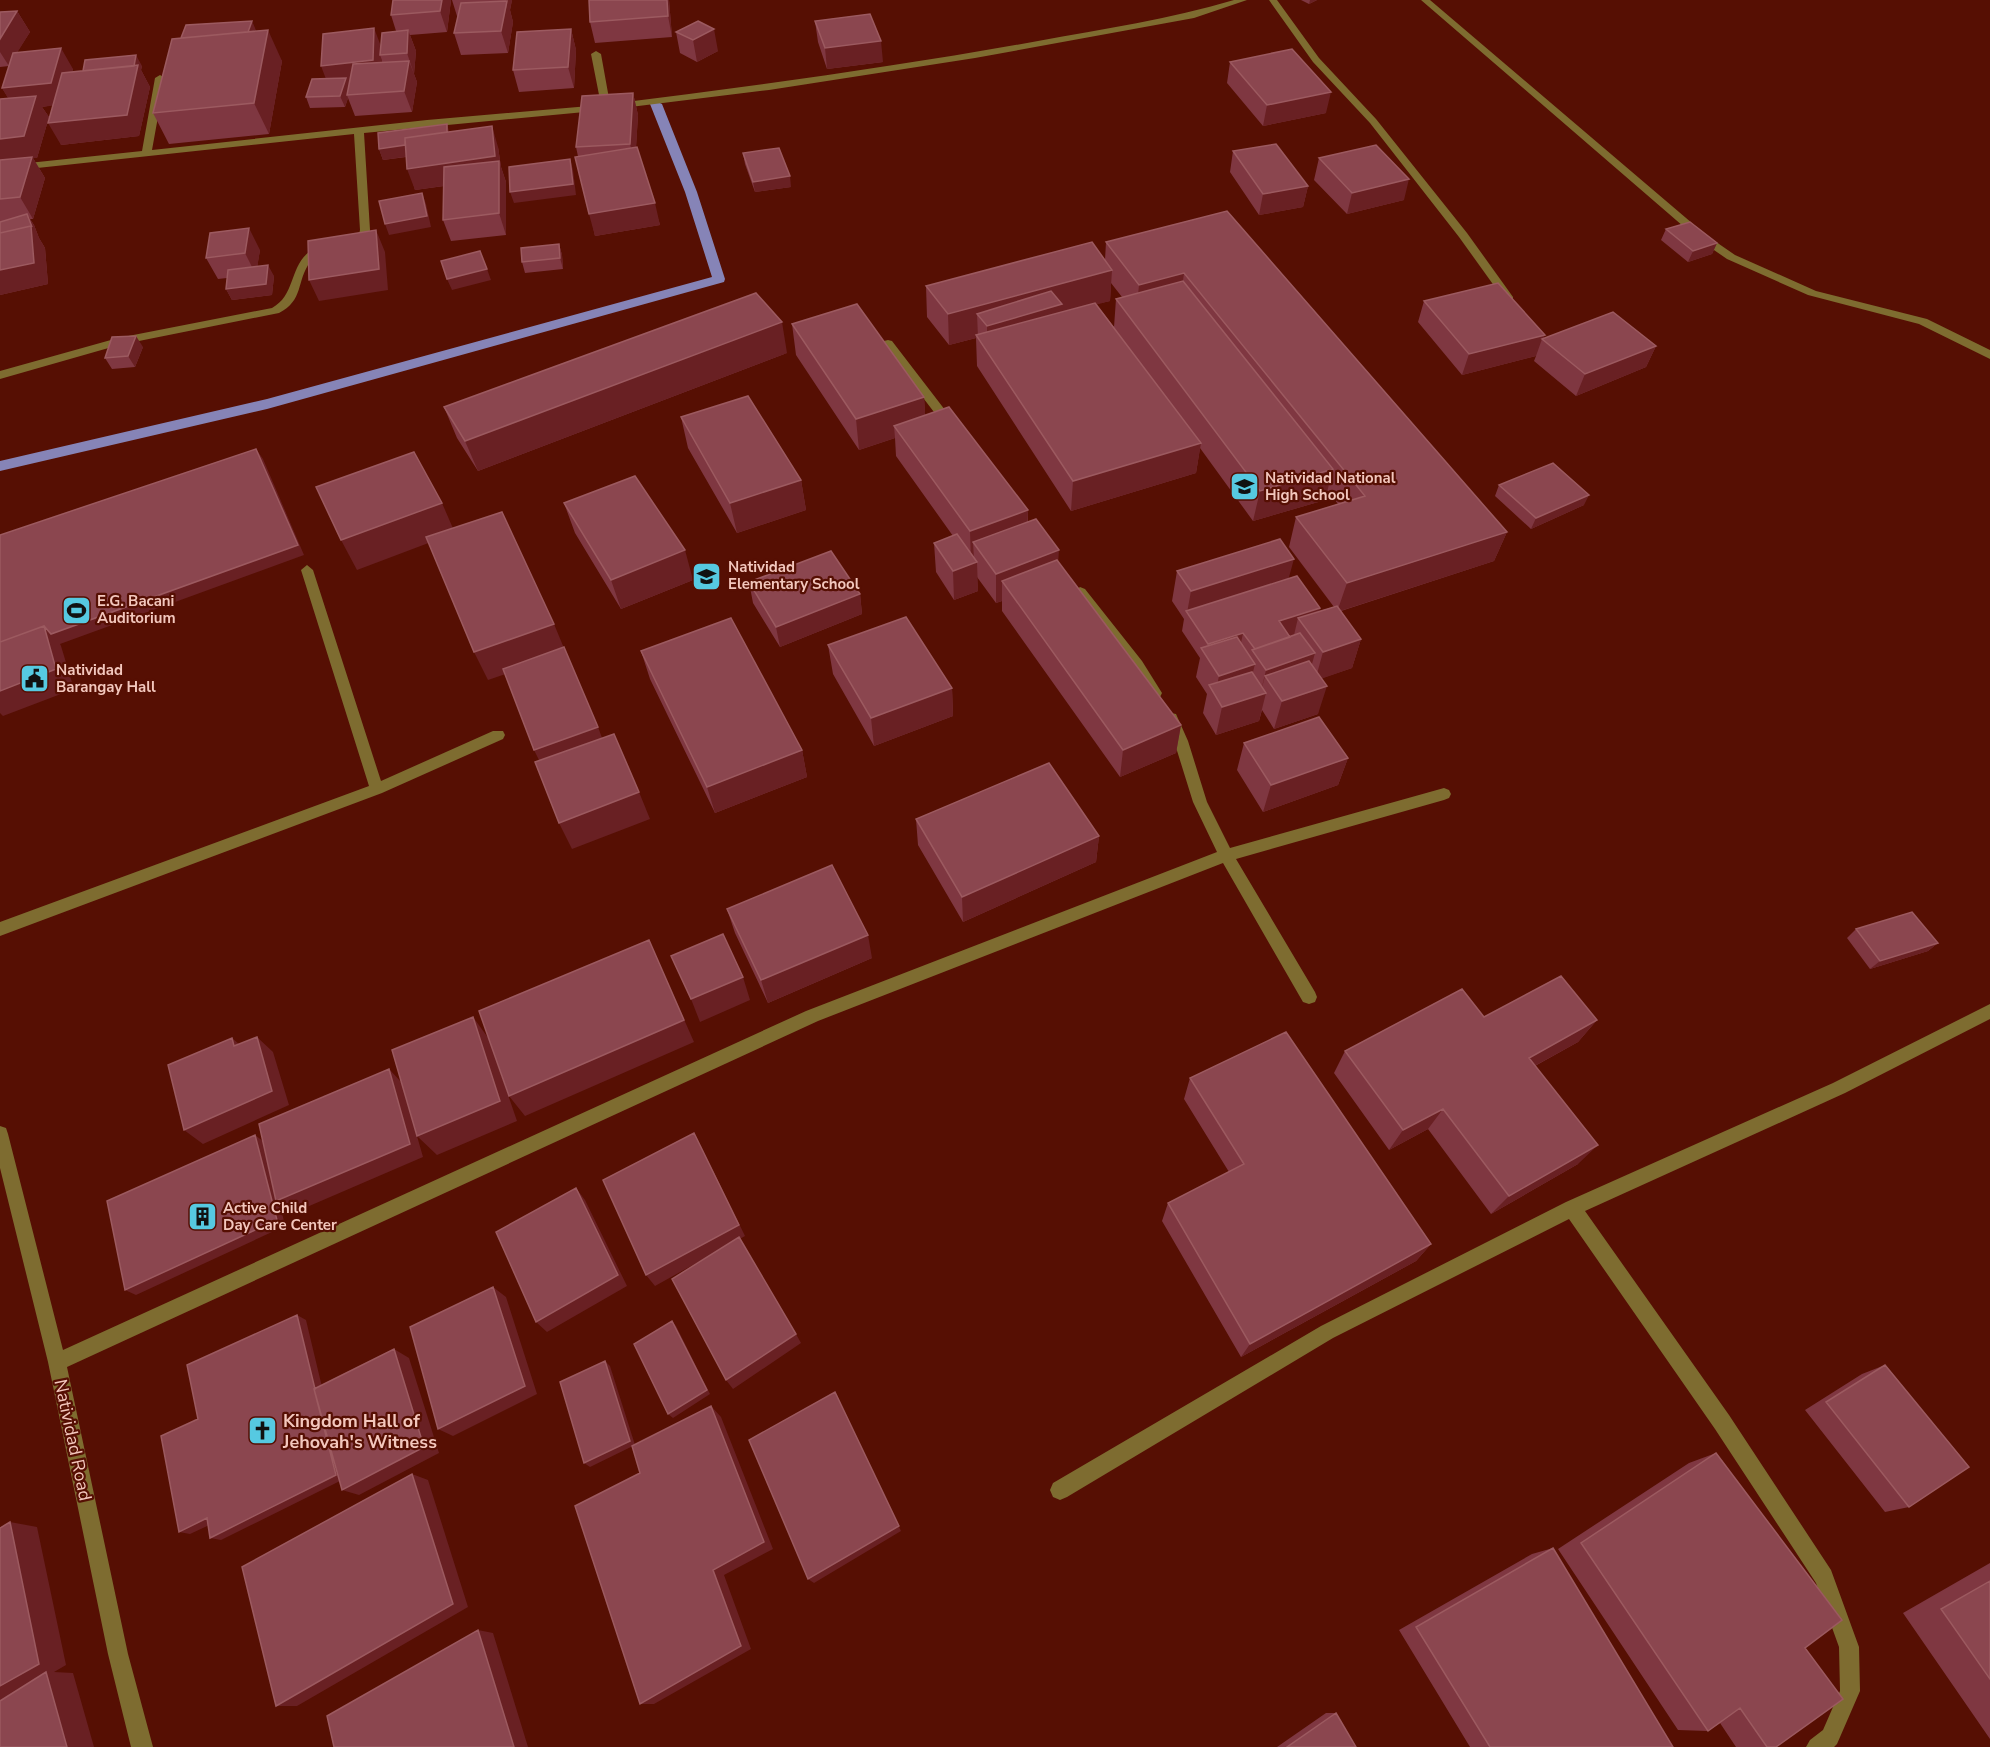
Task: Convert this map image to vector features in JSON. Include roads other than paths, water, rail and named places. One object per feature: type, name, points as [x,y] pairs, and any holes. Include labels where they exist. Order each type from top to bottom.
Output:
[{"type":"street","points":[[0,170],[606,107],[769,87],[963,56],[1194,15],[1243,0]]},
{"type":"street","points":[[1273,0],[1316,60],[1373,121],[1464,235],[1515,309]]},
{"type":"street","points":[[1425,0],[1702,237],[1731,257],[1812,293],[1923,321],[1990,355]]},
{"type":"street","points":[[597,54],[606,107]]},
{"type":"street","points":[[146,154],[160,78]]},
{"type":"street","points":[[0,375],[118,342],[275,310],[286,305],[293,294],[302,266],[314,251],[348,244],[364,236],[359,132]]},
{"type":"street","points":[[888,345],[962,439]]},
{"type":"street","points":[[307,570],[377,789]]},
{"type":"street","points":[[1071,580],[1137,665],[1172,721],[1184,748],[1204,811],[1309,997]]},
{"type":"street","points":[[0,929],[377,789],[498,735]]},
{"type":"street","points":[[57,1362],[812,1016],[1227,855],[1444,794]]},
{"type":"street","points":[[1060,1490],[1327,1332],[1572,1208],[1839,1088],[1990,1011]]},
{"type":"street","name":"Natividad Road","points":[[0,1134],[57,1362],[118,1654],[142,1747]]},
{"type":"street","points":[[1572,1208],[1722,1422],[1824,1577],[1849,1647],[1850,1691],[1830,1737],[1817,1747]]},
{"type":"waterway","points":[[0,466],[267,404],[719,279],[691,192],[656,104]]},
{"type":"place","name":"Natividad National High School","points":[[1244,487]]},
{"type":"place","name":"Natividad Elementary School","points":[[707,576]]},
{"type":"place","name":"E.G. Bacani Auditorium","points":[[76,610]]},
{"type":"place","name":"Natividad Barangay Hall","points":[[35,679]]},
{"type":"place","name":"Active Child Day Care Center","points":[[202,1217]]},
{"type":"place","name":"Kingdom Hall of Jehovah's Witness","points":[[262,1431]]}]
